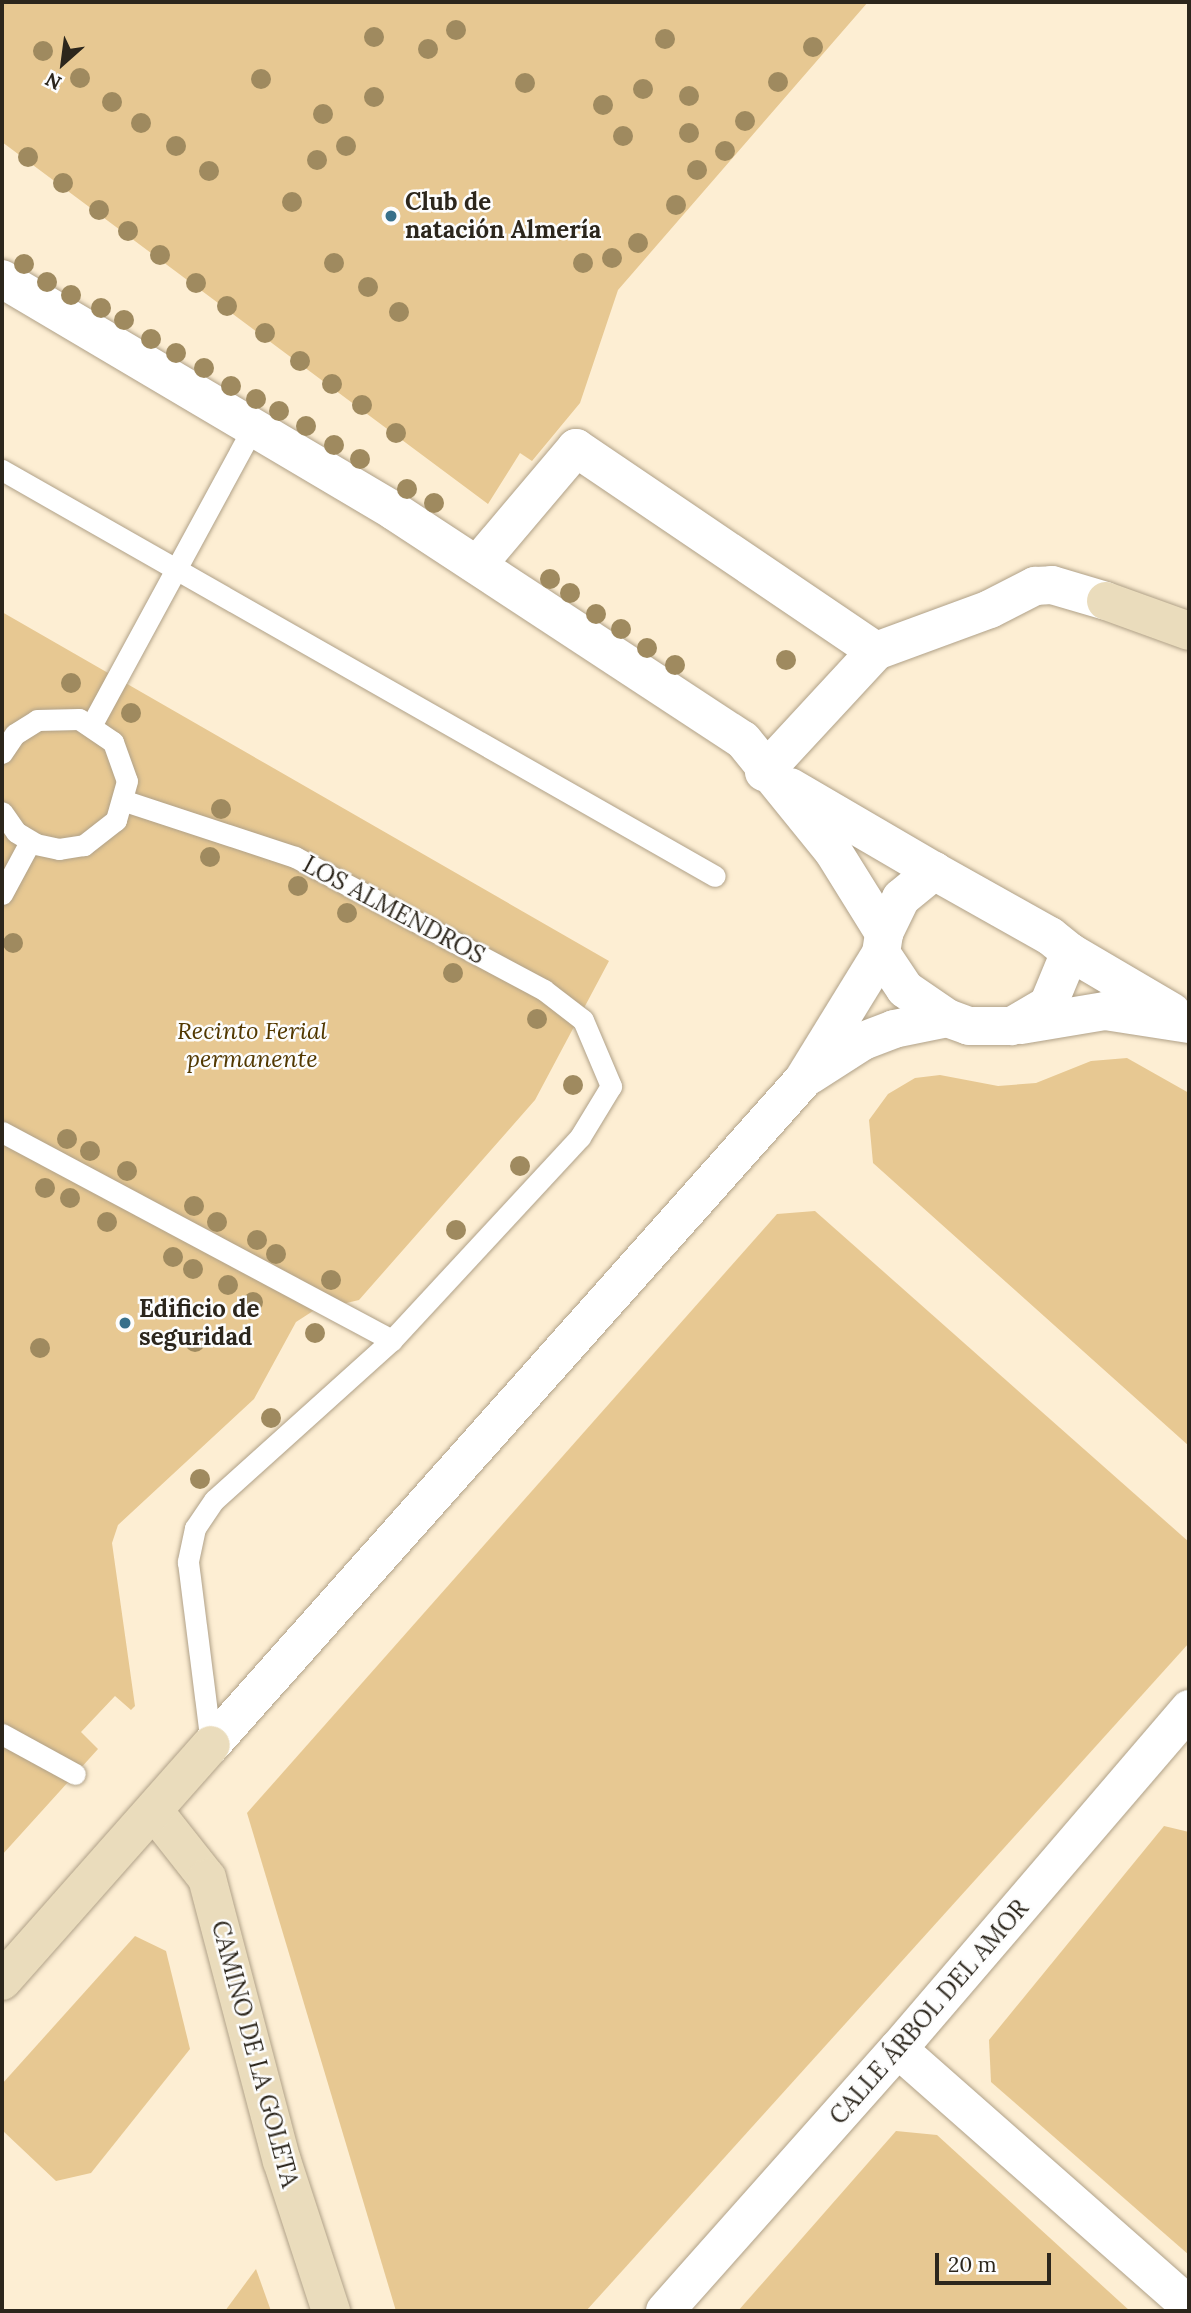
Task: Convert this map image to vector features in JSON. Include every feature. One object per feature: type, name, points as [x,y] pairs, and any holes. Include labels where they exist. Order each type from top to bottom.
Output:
[{"type":"street","points":[[2,279],[478,564],[743,740],[754,749],[764,772],[833,851],[905,989],[947,1018],[969,1026],[1012,1026],[1105,1011],[1189,1023]]},
{"type":"street","points":[[478,564],[576,448],[876,651]]},
{"type":"street","points":[[764,772],[775,755],[817,719],[876,651],[990,609],[1035,586],[1052,585],[1189,631]]},
{"type":"street","points":[[764,772],[1050,936],[1070,952],[1189,1023]]},
{"type":"street","points":[[2,1981],[803,1080],[883,943],[901,898],[934,871]]},
{"type":"street","points":[[1012,1026],[1048,1004],[1070,952]]},
{"type":"street","points":[[803,1080],[863,1041],[894,1029],[947,1018]]},
{"type":"street","name":"CALLE ÁRBOL DEL AMOR","points":[[665,2311],[898,2049],[1188,1713]]},
{"type":"street","name":"CAMINO DE LA GOLETA","points":[[155,1811],[207,1878],[282,2161],[331,2311]]},
{"type":"street","points":[[898,2049],[1189,2306]]},
{"type":"lane","points":[[92,724],[253,427]]},
{"type":"lane","points":[[2,470],[716,876]]},
{"type":"lane","points":[[2,813],[16,832],[30,842],[60,849],[84,845],[107,831],[125,801],[127,781],[121,754],[92,724],[51,717],[25,727],[4,744]]},
{"type":"lane","name":"LOS ALMENDROS","points":[[125,801],[295,857],[544,990],[583,1020],[611,1086],[580,1137],[392,1340]]},
{"type":"lane","points":[[2,894],[30,842]]},
{"type":"lane","points":[[2,1132],[392,1340],[214,1500],[195,1528],[188,1562],[211,1745]]},
{"type":"lane","points":[[2,1734],[75,1774]]},
{"type":"green space","name":"Club de natación Almería","points":[[2,2],[868,2],[618,290],[580,403],[532,461],[520,453],[488,504],[2,142]]},
{"type":"green space","name":"Recinto Ferial permanente","points":[[2,612],[609,961],[535,1100],[359,1300],[313,1311],[296,1322],[254,1399],[118,1525],[112,1543],[135,1706],[131,1710],[115,1696],[81,1732],[98,1749],[2,1855]]},
{"type":"green space","points":[[1127,1058],[1189,1093],[1189,1446],[873,1163],[869,1120],[888,1094],[915,1078],[940,1075],[998,1086],[1036,1083],[1091,1061]]},
{"type":"green space","points":[[815,1211],[1189,1542],[1189,1643],[586,2311],[396,2311],[247,1813],[777,1214]]},
{"type":"green space","points":[[1164,1826],[1189,1832],[1189,2255],[991,2082],[989,2040]]},
{"type":"green space","points":[[135,1936],[166,1951],[190,2049],[91,2173],[56,2181],[2,2130],[2,2084]]},
{"type":"green space","points":[[896,2131],[937,2135],[1130,2311],[738,2311]]},
{"type":"green space","points":[[256,2269],[271,2311],[225,2311]]},
{"type":"place","name":"Club de natación Almería","points":[[391,216]]},
{"type":"place","name":"Edificio de seguridad","points":[[125,1323]]}]
